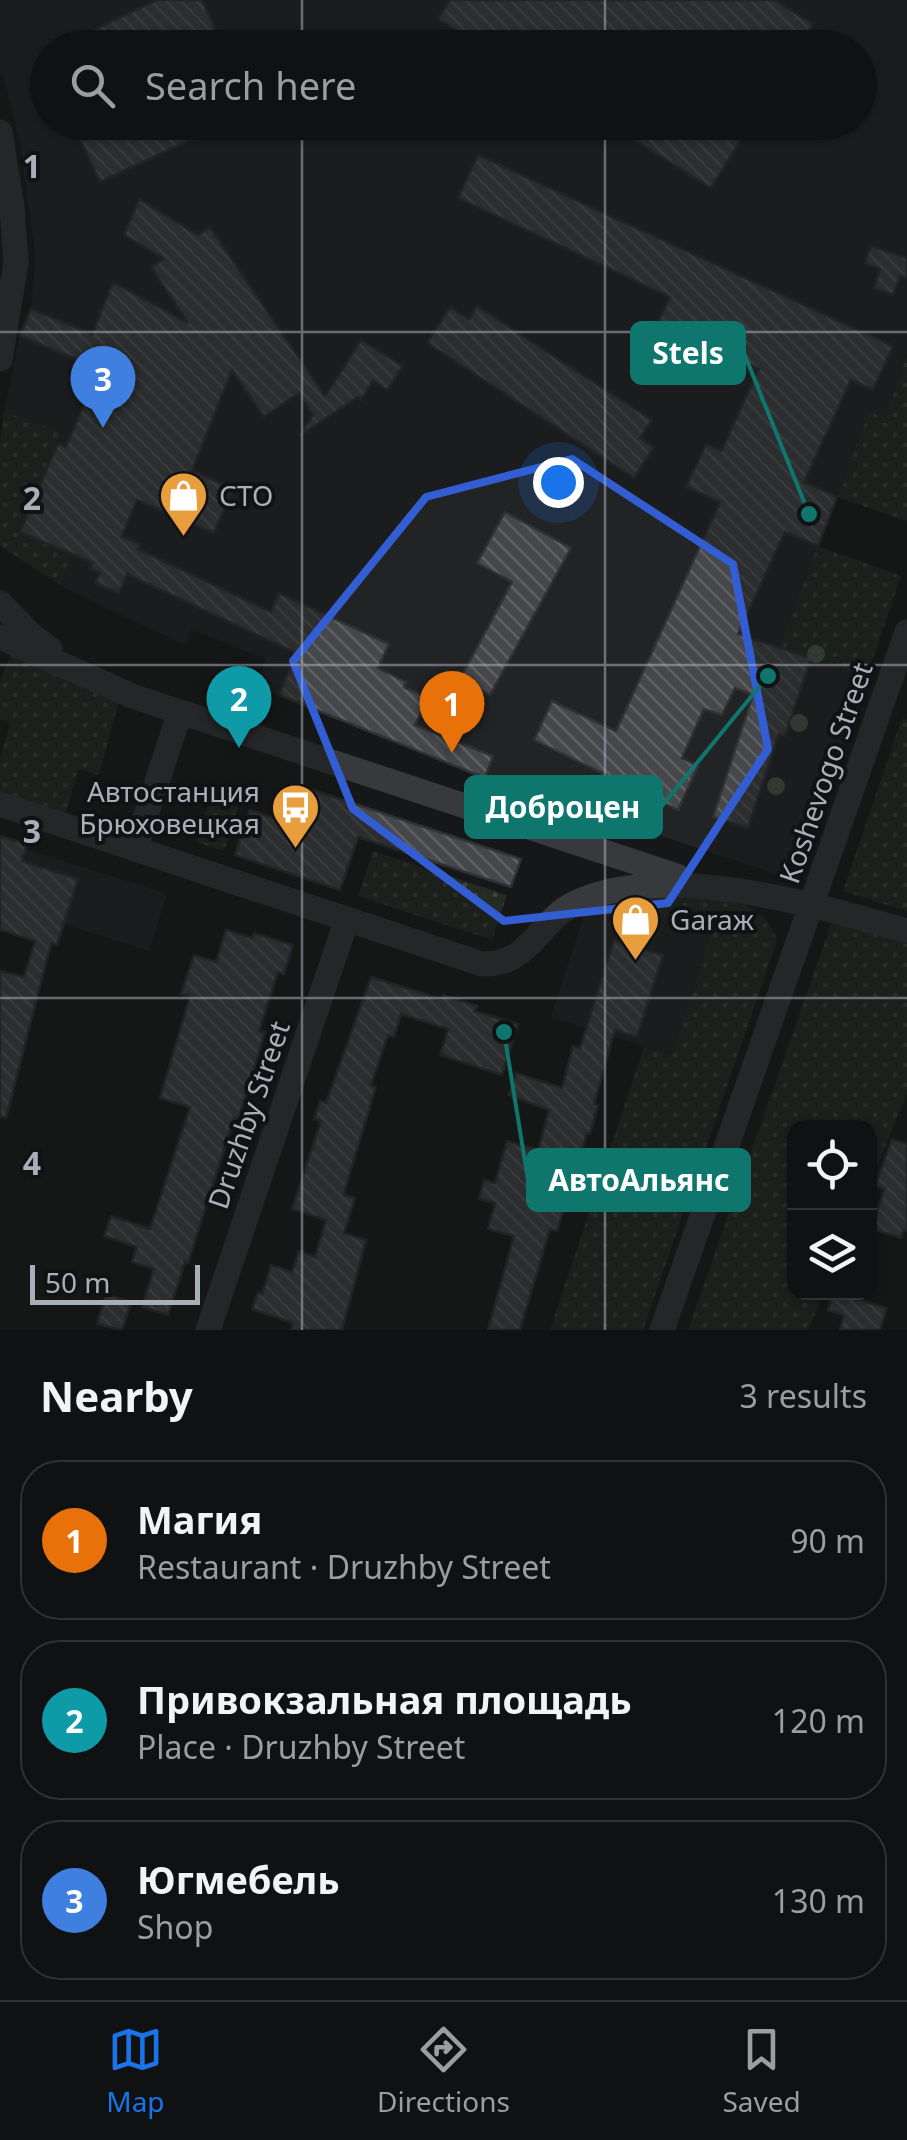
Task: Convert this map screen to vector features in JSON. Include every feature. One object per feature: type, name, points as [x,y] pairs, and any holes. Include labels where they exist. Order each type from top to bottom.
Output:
[{"type":"street","points":[[0,132],[16,263],[0,359]]},
{"type":"street","points":[[0,602],[48,648],[132,696]]},
{"type":"street","name":"Koshevogo Street","points":[[662,1330],[907,632]]},
{"type":"street","points":[[0,636],[132,696],[720,890]]},
{"type":"street","points":[[135,849],[180,712]]},
{"type":"street","points":[[0,804],[482,964],[515,957],[564,910],[594,896],[646,884],[811,904],[907,931]]},
{"type":"street","name":"Druzhby Street","points":[[208,1330],[347,919]]},
{"type":"highlighted area","points":[[572,459],[733,564],[768,749],[668,903],[504,921],[353,809],[293,661],[426,497]]},
{"type":"shaded area","points":[[0,0],[907,0],[907,355],[885,417],[869,412],[780,647],[867,676],[798,881],[485,778],[256,686],[266,659],[192,629],[184,645],[60,585],[73,555],[20,532],[61,431],[4,412],[20,336],[31,309],[36,257],[20,143],[3,73]]},
{"type":"shaded area","points":[[907,355],[907,521],[837,497],[869,412],[885,417]]},
{"type":"shaded area","points":[[4,412],[61,431],[20,532],[73,555],[60,585],[0,546],[0,444]]},
{"type":"shaded area","points":[[818,546],[901,576],[867,676],[779,648]]},
{"type":"shaded area","points":[[11,655],[119,700],[99,775],[78,769],[66,813],[0,795],[0,761],[10,723],[0,719],[0,681]]},
{"type":"shaded area","points":[[902,718],[907,720],[907,911],[843,891]]},
{"type":"shaded area","points":[[211,797],[238,807],[224,851],[196,842]]},
{"type":"shaded area","points":[[0,836],[27,844],[26,849],[167,894],[149,951],[8,906],[0,929]]},
{"type":"shaded area","points":[[373,851],[507,895],[492,940],[358,896]]},
{"type":"shaded area","points":[[666,895],[661,902],[711,933],[672,1055],[551,1017],[588,903]]},
{"type":"shaded area","points":[[666,895],[715,898],[747,907],[760,914],[777,941],[643,1330],[550,1330],[644,1047],[672,1055],[711,933],[656,915]]},
{"type":"shaded area","points":[[832,922],[907,944],[907,1093],[877,1166],[877,1120],[787,1120],[787,1300],[821,1300],[808,1330],[688,1330]]},
{"type":"building","points":[[157,0],[202,0],[216,30],[93,30]]},
{"type":"building","points":[[450,0],[774,0],[813,24],[809,30],[456,30],[438,19]]},
{"type":"building","points":[[80,140],[190,140],[100,182]]},
{"type":"building","points":[[635,140],[741,140],[711,188]]},
{"type":"building","points":[[478,155],[893,346],[873,390],[851,380],[804,482],[837,497],[818,546],[785,532],[738,634],[811,658],[785,736],[779,734],[748,828],[713,817],[753,695],[735,688],[722,715],[704,709],[682,758],[698,766],[678,810],[534,740],[552,701],[616,731],[720,502],[686,487],[706,444],[721,451],[759,369],[658,322],[670,297],[458,198]]},
{"type":"building","points":[[139,199],[198,235],[210,227],[325,396],[361,340],[403,366],[387,390],[373,381],[361,400],[358,397],[299,436],[313,415],[299,393],[264,417],[232,370],[192,471],[233,488],[214,533],[137,500],[122,536],[140,544],[138,549],[271,612],[279,593],[389,644],[378,668],[428,698],[415,725],[493,756],[485,778],[279,695],[296,653],[127,574],[119,593],[95,583],[100,573],[90,569],[93,563],[20,532],[58,443],[66,447],[94,380],[77,373],[81,361],[20,336],[31,309],[92,334],[113,282],[188,323],[151,267],[164,259],[124,235]]},
{"type":"building","points":[[871,246],[907,258],[907,278],[900,276],[893,295],[874,288],[880,269],[865,263]]},
{"type":"building","points":[[477,306],[652,420],[640,438],[654,447],[634,478],[427,343],[450,307],[469,319]]},
{"type":"building","points":[[505,512],[571,548],[490,695],[460,679],[512,582],[477,563]]},
{"type":"building","points":[[313,790],[521,859],[511,887],[358,837],[340,890],[235,855],[250,810],[300,827]]},
{"type":"building","points":[[0,836],[27,844],[22,861],[78,879],[57,945],[52,943],[48,955],[6,1118],[0,1117],[0,971],[24,977],[35,941],[0,930]]},
{"type":"building","points":[[226,930],[253,938],[254,933],[293,945],[284,974],[278,972],[259,1031],[265,1032],[245,1098],[238,1119],[234,1118],[168,1315],[142,1307],[154,1269],[132,1262],[137,1247],[104,1236],[111,1216],[150,1229],[190,1107],[160,1098],[190,996],[181,994],[194,955],[216,962]]},
{"type":"building","points":[[614,940],[663,955],[637,1037],[615,1030],[594,1104],[598,1105],[590,1134],[587,1133],[557,1231],[550,1229],[520,1330],[488,1330],[514,1236],[488,1229],[495,1203],[479,1199],[484,1180],[495,1183],[507,1141],[538,1150],[549,1110],[509,1095],[516,1073],[562,1088],[573,1046],[580,1048]]},
{"type":"building","points":[[371,977],[441,999],[443,995],[477,1006],[475,1011],[518,1024],[502,1075],[440,1055],[448,1029],[401,1014],[394,1037],[388,1035],[371,1085],[376,1087],[344,1195],[355,1198],[344,1233],[366,1240],[342,1330],[291,1330],[293,1323],[252,1309],[258,1292],[262,1294],[271,1265],[292,1272],[299,1251],[315,1257],[326,1220],[292,1209],[321,1121],[314,1119],[320,1101],[326,1103]]},
{"type":"building","points":[[892,1139],[907,1144],[907,1231],[903,1230],[901,1238],[877,1231],[877,1212],[884,1189],[877,1187]]},
{"type":"building","points":[[106,1294],[131,1302],[122,1330],[97,1324]]},
{"type":"building","points":[[831,1300],[860,1300],[887,1308],[880,1330],[840,1330],[844,1315],[828,1310]]},
{"type":"place","name":"Югмебель","points":[[103,428]]},
{"type":"place","name":"Stels","points":[[809,514]]},
{"type":"place","name":"СТО","points":[[184,538]]},
{"type":"place","name":"Доброцен","points":[[768,676]]},
{"type":"place","name":"Привокзальная площадь","points":[[239,748]]},
{"type":"place","name":"Магия","points":[[452,753]]},
{"type":"place","name":"Автостанция Брюховецкая","points":[[295,850]]},
{"type":"place","name":"Garaж","points":[[635,962]]},
{"type":"place","name":"АвтоАльянс","points":[[504,1032]]}]
